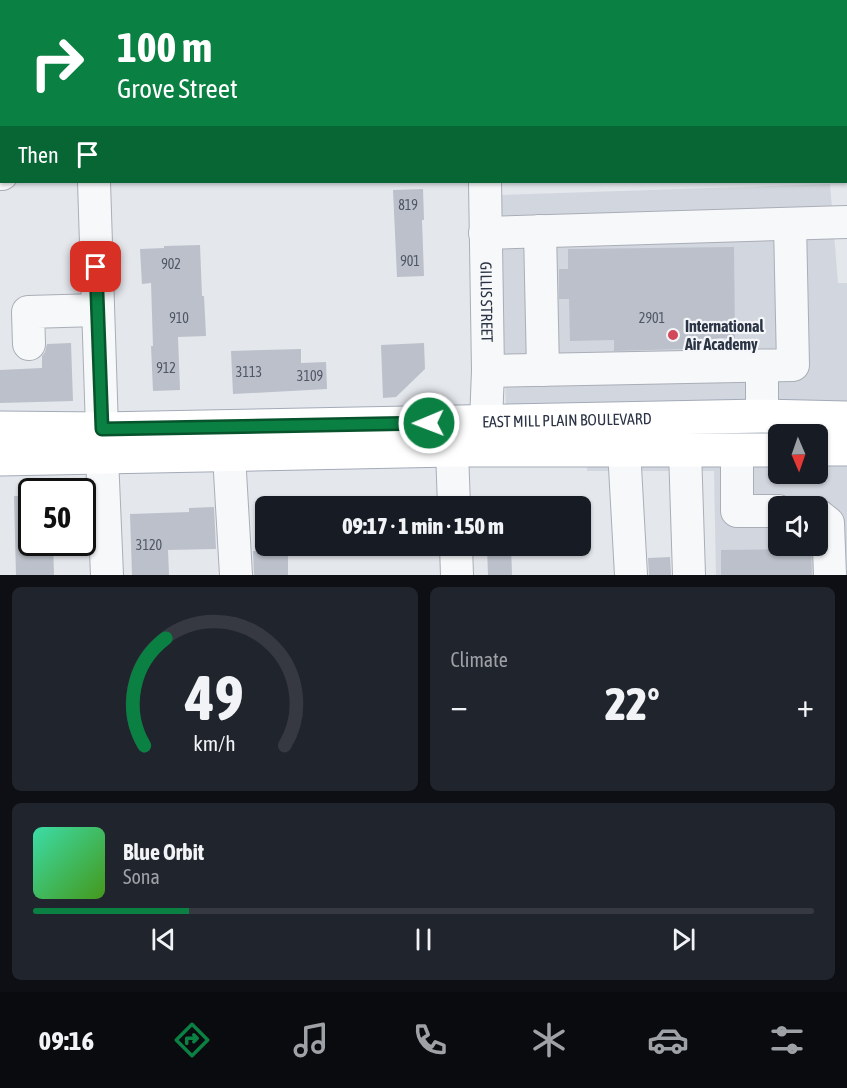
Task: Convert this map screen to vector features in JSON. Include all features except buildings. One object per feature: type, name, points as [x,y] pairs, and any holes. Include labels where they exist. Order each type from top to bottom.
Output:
[{"type":"main road","name":"EAST MILL PLAIN BOULEVARD","points":[[0,459],[102,443],[486,422],[762,416],[847,418]]},
{"type":"main road","name":"EAST MILL PLAIN BOULEVARD","points":[[0,428],[102,443],[229,455],[452,450],[768,450]]},
{"type":"main road","points":[[828,449],[847,449]]},
{"type":"street","points":[[94,183],[107,575]]},
{"type":"street","name":"GILLIS STREET","points":[[484,183],[488,370],[486,422]]},
{"type":"street","points":[[485,232],[847,222]]},
{"type":"street","points":[[488,370],[793,365],[789,224]]},
{"type":"street","points":[[540,231],[543,370]]},
{"type":"street","points":[[29,344],[28,312],[98,310]]},
{"type":"street","points":[[762,366],[762,416]]},
{"type":"street","points":[[624,449],[631,575]]},
{"type":"street","points":[[452,450],[454,496]]},
{"type":"street","points":[[685,450],[689,575]]},
{"type":"street","points":[[737,450],[737,511],[768,511]]},
{"type":"street","points":[[229,455],[236,575]]},
{"type":"street","points":[[828,523],[830,575]]},
{"type":"street","points":[[456,556],[457,575]]},
{"type":"shaded area","name":"International Air Academy","points":[[830,184],[838,283],[847,283],[847,575],[716,575],[714,471],[587,471],[585,410],[506,411],[500,195]]},
{"type":"place","name":"International Air Academy","points":[[673,335]]},
{"type":"route","points":[[96,267],[102,429],[429,423]]}]
